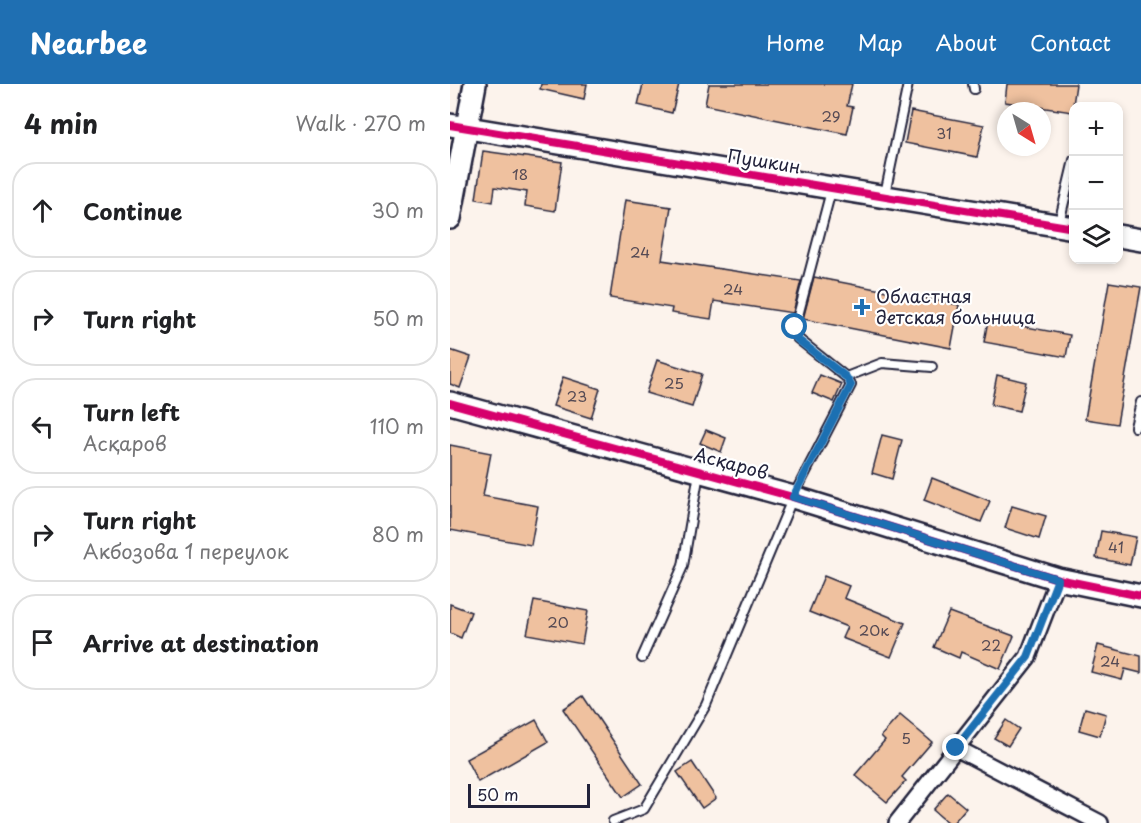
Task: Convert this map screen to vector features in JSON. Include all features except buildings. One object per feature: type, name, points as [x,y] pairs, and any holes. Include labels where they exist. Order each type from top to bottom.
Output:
[{"type":"street","points":[[450,218],[459,126],[475,84]]},
{"type":"street","name":"Пушкин","points":[[459,126],[1066,227]]},
{"type":"street","points":[[1123,237],[1141,240]]},
{"type":"street","name":"Асқаров","points":[[450,403],[793,497],[1058,579],[1141,596]]},
{"type":"street","points":[[897,823],[1028,657],[1058,579]]},
{"type":"street","points":[[956,748],[1100,823]]},
{"type":"lane","points":[[885,197],[908,84]]},
{"type":"lane","points":[[613,821],[644,809],[706,705],[793,497],[851,385],[846,377],[797,339],[795,327],[832,188]]},
{"type":"lane","points":[[1066,227],[1069,202]]},
{"type":"lane","points":[[846,377],[882,363],[932,367]]},
{"type":"lane","points":[[1136,427],[1141,402]]},
{"type":"lane","points":[[642,658],[683,566],[699,471]]},
{"type":"cycle path","points":[[450,125],[1069,227]]},
{"type":"cycle path","points":[[450,403],[793,497],[1058,579],[1141,596]]},
{"type":"place","name":"Областная детская больница","points":[[862,307]]},
{"type":"route","points":[[795,327],[797,339],[846,377],[851,385],[793,497],[1058,579],[1028,657],[956,748]]}]
